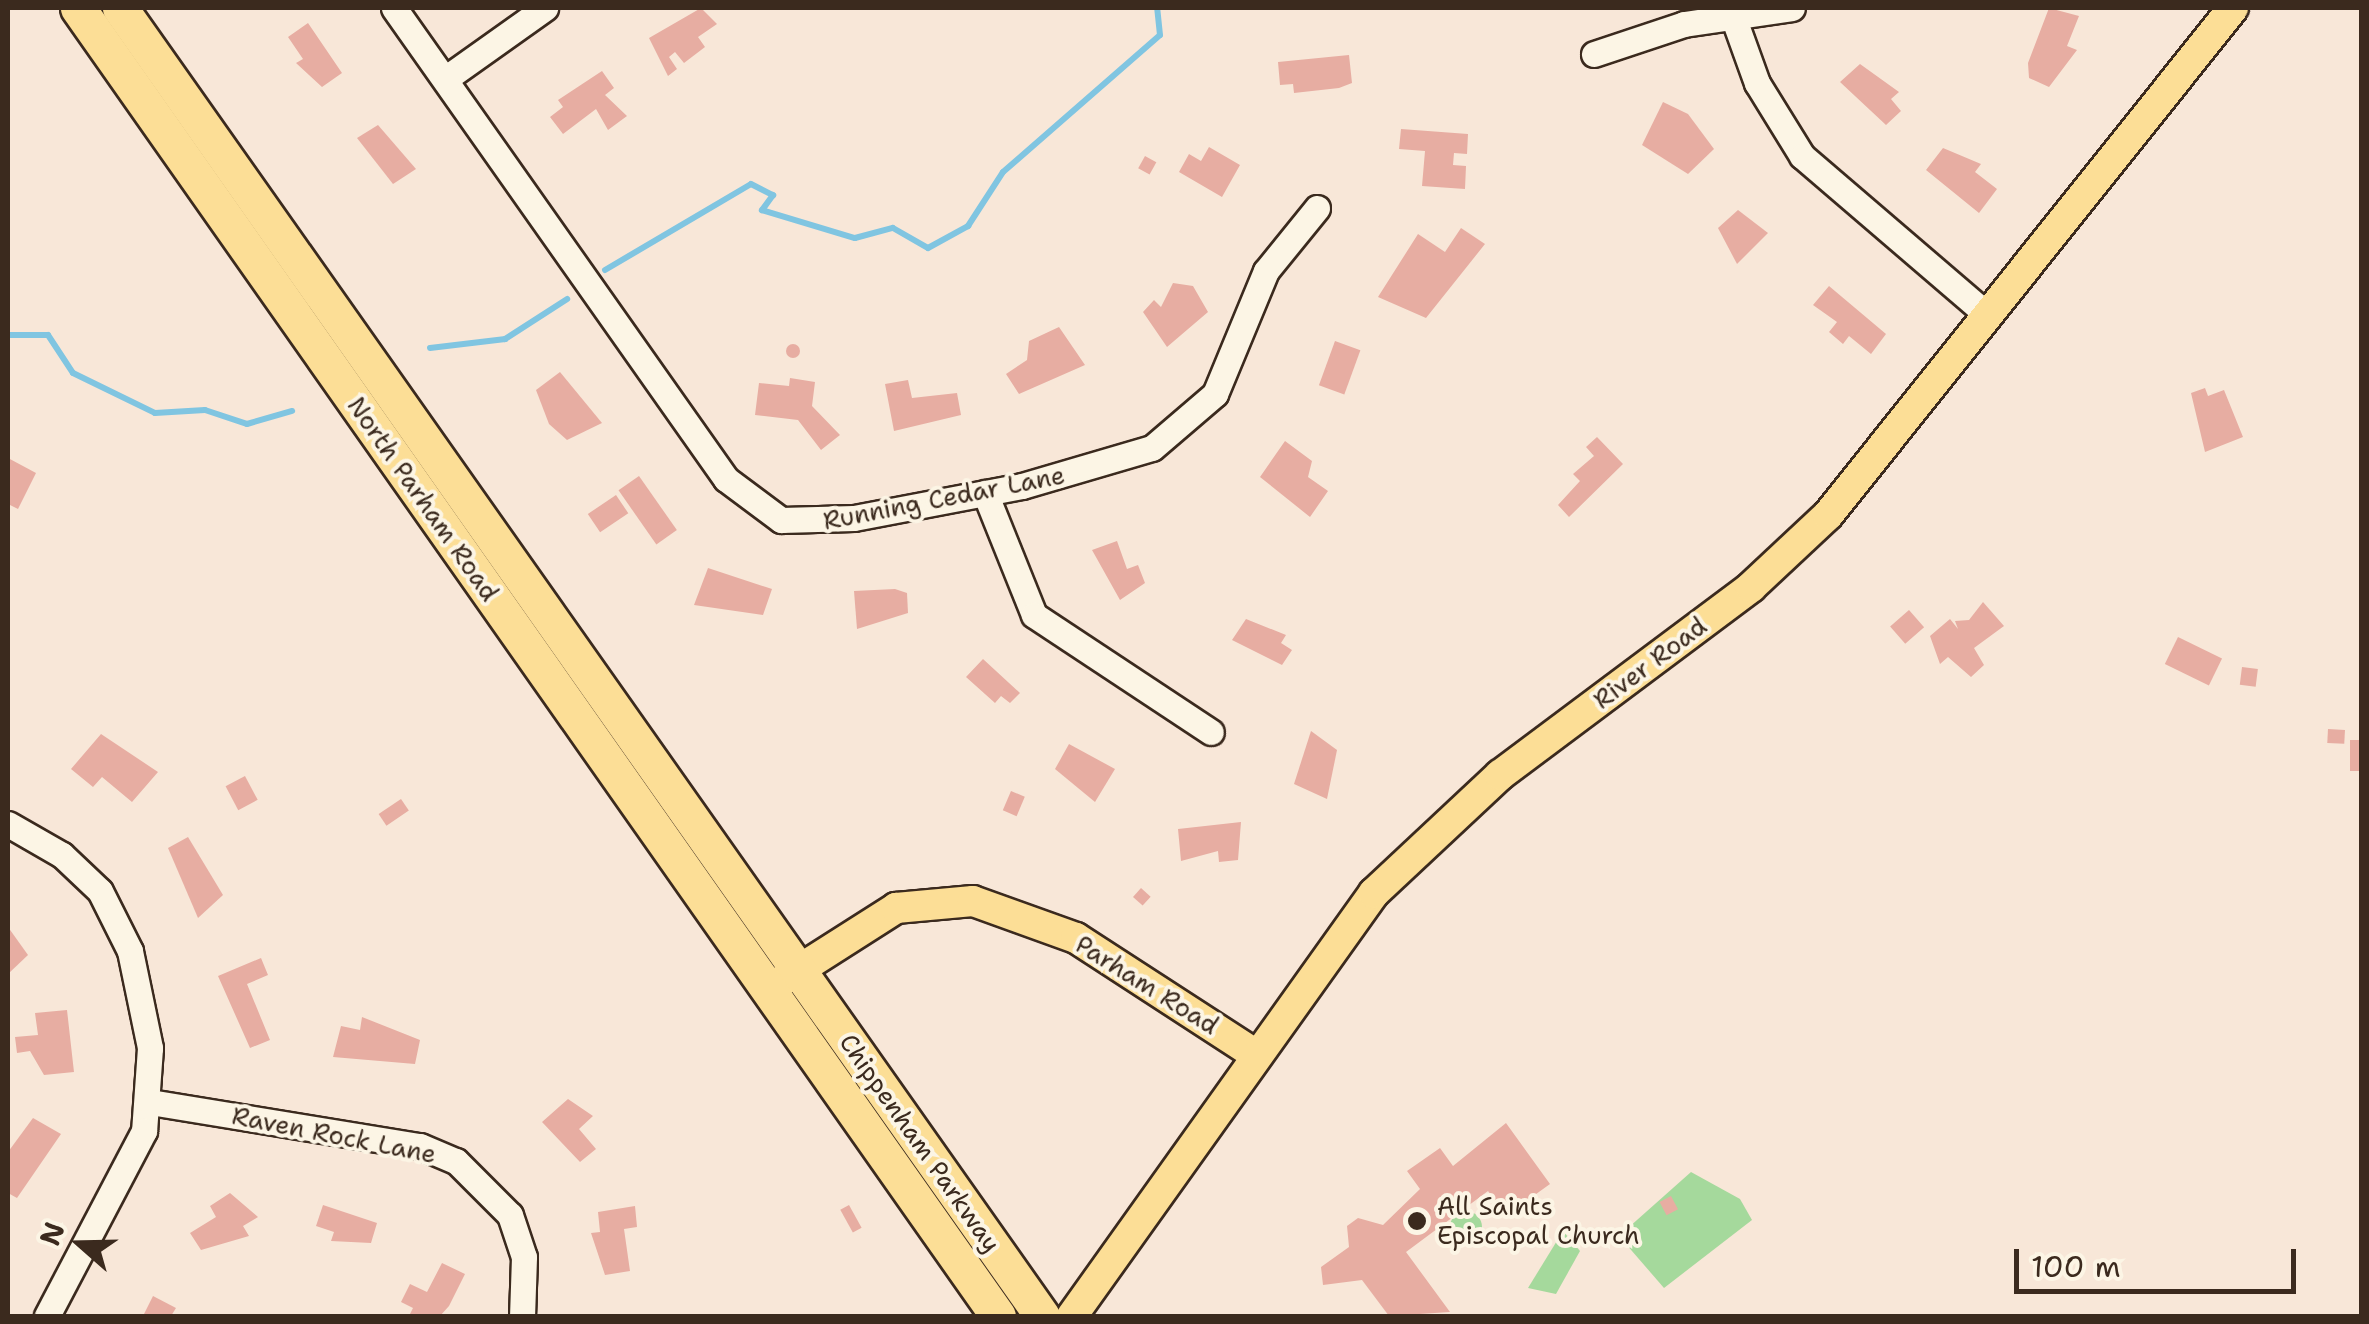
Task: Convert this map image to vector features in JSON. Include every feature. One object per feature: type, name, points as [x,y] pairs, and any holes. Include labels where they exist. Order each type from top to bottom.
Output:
[{"type":"highway","name":"North Parham Road","points":[[78,8],[768,990]]},
{"type":"highway","name":"North Parham Road","points":[[120,8],[798,970]]},
{"type":"highway","name":"Chippenham Parkway","points":[[798,970],[1042,1316]]},
{"type":"highway","name":"Chippenham Parkway","points":[[768,990],[998,1316]]},
{"type":"main road","name":"River Road","points":[[1072,1316],[1253,1053],[1374,893],[1500,775],[1794,549],[1988,316],[2233,8]]},
{"type":"main road","name":"Parham Road","points":[[768,990],[896,908],[973,901],[1076,938],[1253,1053]]},
{"type":"street","name":"Running Cedar Lane","points":[[394,8],[744,499],[781,520],[814,524],[985,493],[1118,462],[1186,425],[1228,374],[1266,271],[1317,208]]},
{"type":"street","points":[[444,79],[545,8]]},
{"type":"street","points":[[1594,54],[1732,12],[1792,8]]},
{"type":"street","points":[[1732,12],[1757,83],[1802,156],[1988,316]]},
{"type":"street","points":[[985,493],[1034,615],[1211,732]]},
{"type":"street","points":[[8,824],[62,855],[110,906],[144,1004],[150,1102],[128,1170],[47,1316]]},
{"type":"street","name":"Raven Rock Lane","points":[[150,1102],[420,1146],[456,1161],[510,1215],[524,1258],[522,1316]]},
{"type":"green space","points":[[1691,1172],[1740,1199],[1752,1220],[1664,1288],[1619,1236]]},
{"type":"green space","points":[[1466,1211],[1477,1216],[1482,1227],[1477,1238],[1466,1243],[1455,1238],[1450,1227],[1455,1216]]},
{"type":"green space","points":[[1563,1231],[1580,1251],[1556,1294],[1528,1288]]},
{"type":"building","points":[[701,8],[717,24],[698,37],[705,47],[684,63],[675,52],[669,57],[677,69],[668,76],[649,38]]},
{"type":"building","points":[[2049,8],[2079,16],[2067,46],[2077,50],[2049,87],[2029,78],[2028,63]]},
{"type":"building","points":[[308,23],[342,73],[322,87],[296,63],[303,59],[288,37]]},
{"type":"building","points":[[1349,55],[1352,83],[1294,93],[1293,84],[1280,85],[1278,62]]},
{"type":"building","points":[[1860,64],[1899,92],[1891,99],[1901,111],[1886,125],[1840,82]]},
{"type":"building","points":[[602,71],[614,88],[605,95],[627,116],[608,130],[596,109],[563,134],[550,117],[563,107],[558,100]]},
{"type":"building","points":[[1663,102],[1688,114],[1714,149],[1688,174],[1642,145]]},
{"type":"building","points":[[378,125],[416,169],[393,184],[357,138]]},
{"type":"building","points":[[1401,129],[1468,134],[1467,154],[1454,153],[1453,165],[1466,166],[1465,189],[1422,186],[1425,151],[1399,149]]},
{"type":"building","points":[[1209,147],[1240,165],[1222,197],[1179,172],[1189,154],[1201,161]]},
{"type":"building","points":[[1943,148],[1981,164],[1975,172],[1997,189],[1979,213],[1926,170]]},
{"type":"building","points":[[1145,156],[1156,162],[1150,175],[1138,168]]},
{"type":"building","points":[[1738,210],[1768,233],[1737,264],[1718,228]]},
{"type":"building","points":[[1461,228],[1485,244],[1426,318],[1378,297],[1418,234],[1445,252]]},
{"type":"building","points":[[1173,283],[1193,286],[1208,312],[1167,347],[1143,312],[1154,300],[1161,307]]},
{"type":"building","points":[[1829,286],[1886,334],[1871,354],[1849,336],[1843,344],[1829,332],[1837,322],[1813,305]]},
{"type":"building","points":[[1059,327],[1085,365],[1019,394],[1006,374],[1027,360],[1029,341]]},
{"type":"building","points":[[1335,341],[1360,350],[1344,394],[1319,385]]},
{"type":"building","points":[[793,344],[800,351],[793,358],[786,351]]},
{"type":"building","points":[[560,372],[602,423],[567,440],[549,424],[536,390]]},
{"type":"building","points":[[790,378],[815,382],[812,406],[840,435],[821,450],[798,420],[755,415],[759,383],[789,386]]},
{"type":"building","points":[[908,380],[912,398],[957,393],[961,415],[894,431],[885,384]]},
{"type":"building","points":[[2205,388],[2208,396],[2224,390],[2243,437],[2205,452],[2191,393]]},
{"type":"building","points":[[1597,437],[1623,464],[1569,517],[1558,505],[1580,481],[1573,474],[1594,456],[1586,447]]},
{"type":"building","points":[[1285,441],[1312,461],[1308,477],[1328,491],[1310,517],[1260,477]]},
{"type":"building","points":[[8,458],[36,473],[18,509],[8,504]]},
{"type":"building","points":[[639,476],[677,530],[656,544],[619,490]]},
{"type":"building","points":[[616,495],[628,513],[600,532],[588,514]]},
{"type":"building","points":[[1117,541],[1127,569],[1138,565],[1145,583],[1120,600],[1092,550]]},
{"type":"building","points":[[708,568],[772,589],[763,615],[694,605]]},
{"type":"building","points":[[895,589],[907,593],[908,613],[857,629],[854,591]]},
{"type":"building","points":[[1983,602],[2004,626],[1974,648],[1984,665],[1971,677],[1948,657],[1940,664],[1930,636],[1950,619],[1958,629],[1955,621],[1969,620]]},
{"type":"building","points":[[1909,610],[1924,627],[1905,644],[1890,626]]},
{"type":"building","points":[[1246,619],[1286,635],[1281,643],[1292,650],[1282,665],[1232,640]]},
{"type":"building","points":[[2178,637],[2222,658],[2209,685],[2165,664]]},
{"type":"building","points":[[983,659],[1020,693],[1010,703],[1001,696],[995,703],[966,677]]},
{"type":"building","points":[[2242,667],[2258,669],[2256,687],[2240,685]]},
{"type":"building","points":[[2328,729],[2345,730],[2344,744],[2327,743]]},
{"type":"building","points":[[1311,731],[1337,750],[1327,799],[1294,784]]},
{"type":"building","points":[[101,734],[158,772],[132,802],[102,777],[93,787],[71,769]]},
{"type":"building","points":[[2350,740],[2362,740],[2362,771],[2350,771]]},
{"type":"building","points":[[1069,744],[1115,769],[1095,802],[1055,769]]},
{"type":"building","points":[[245,776],[258,800],[238,810],[226,786]]},
{"type":"building","points":[[1011,791],[1025,797],[1017,816],[1003,810]]},
{"type":"building","points":[[401,799],[409,811],[386,826],[379,814]]},
{"type":"building","points":[[1241,822],[1238,860],[1219,862],[1218,851],[1181,861],[1178,829]]},
{"type":"building","points":[[188,837],[223,895],[198,918],[168,848]]},
{"type":"building","points":[[1141,888],[1151,897],[1143,906],[1133,897]]},
{"type":"building","points":[[8,927],[28,955],[8,974]]},
{"type":"building","points":[[261,958],[268,975],[247,984],[270,1040],[250,1048],[218,976]]},
{"type":"building","points":[[67,1010],[74,1072],[44,1075],[30,1051],[17,1053],[15,1037],[38,1035],[35,1013]]},
{"type":"building","points":[[362,1017],[420,1040],[415,1064],[333,1057],[341,1026],[360,1030]]},
{"type":"building","points":[[568,1099],[593,1116],[579,1129],[596,1149],[580,1162],[542,1122]]},
{"type":"building","points":[[33,1118],[61,1134],[17,1198],[8,1193],[8,1152]]},
{"type":"building","name":"All Saints Episcopal Church","points":[[1506,1123],[1550,1184],[1521,1205],[1515,1195],[1500,1207],[1488,1191],[1406,1252],[1450,1312],[1389,1316],[1362,1280],[1323,1285],[1321,1267],[1349,1247],[1347,1226],[1358,1218],[1383,1225],[1420,1189],[1407,1171],[1440,1148],[1453,1166]]},
{"type":"building","points":[[230,1193],[258,1217],[243,1226],[249,1236],[201,1250],[190,1233],[216,1217],[210,1206]]},
{"type":"building","points":[[1671,1196],[1678,1209],[1667,1215],[1660,1202]]},
{"type":"building","points":[[323,1205],[377,1223],[371,1243],[331,1241],[334,1232],[316,1226]]},
{"type":"building","points":[[849,1205],[862,1228],[853,1233],[840,1210]]},
{"type":"building","points":[[635,1206],[637,1227],[624,1229],[630,1271],[605,1275],[591,1233],[600,1232],[598,1212]]},
{"type":"building","points":[[442,1263],[465,1274],[449,1306],[440,1316],[409,1316],[413,1308],[401,1302],[410,1284],[427,1292]]},
{"type":"building","points":[[153,1296],[176,1308],[171,1316],[143,1316]]},
{"type":"waterway","points":[[605,270],[751,184],[773,195],[762,210],[855,238],[893,228],[928,248],[968,226],[1003,172],[1160,35],[1157,8]]},
{"type":"waterway","points":[[430,348],[505,339],[567,299]]},
{"type":"waterway","points":[[8,335],[48,335],[73,373],[155,413],[205,410],[247,424],[292,411]]},
{"type":"place","name":"All Saints Episcopal Church","points":[[1417,1221]]}]
